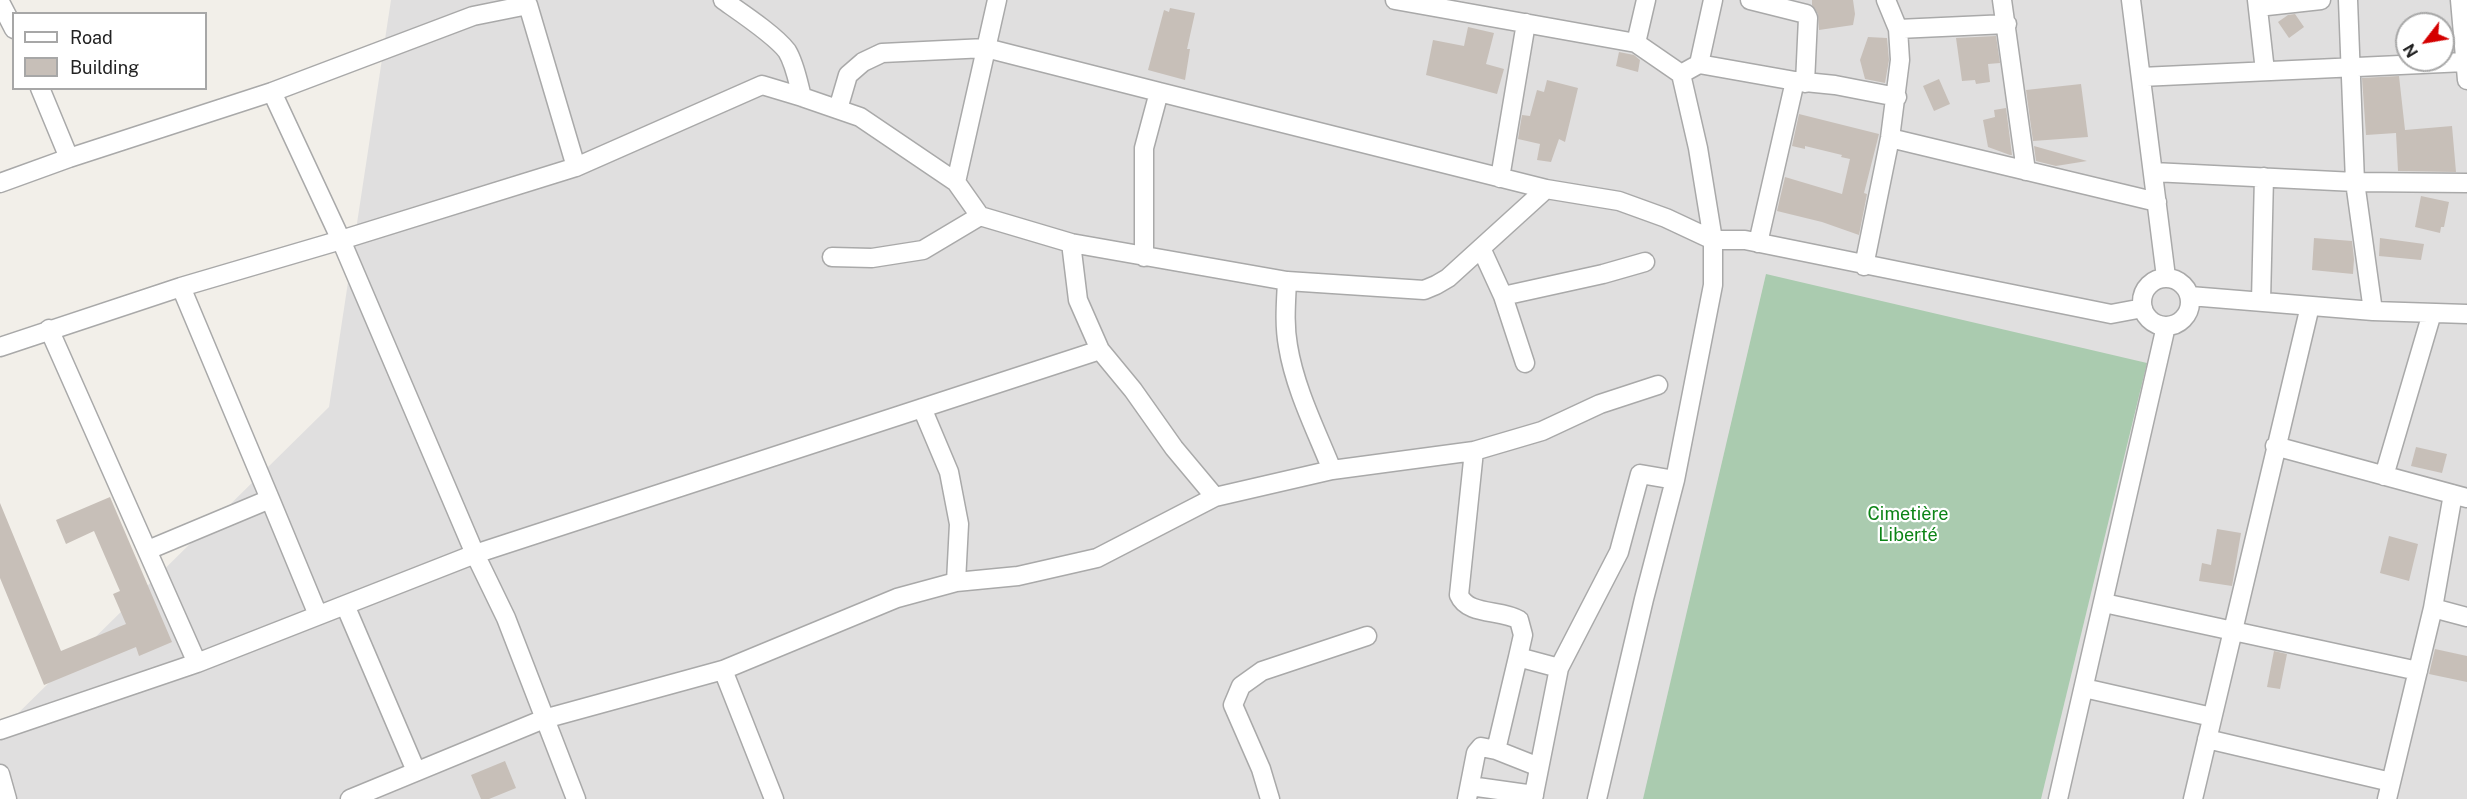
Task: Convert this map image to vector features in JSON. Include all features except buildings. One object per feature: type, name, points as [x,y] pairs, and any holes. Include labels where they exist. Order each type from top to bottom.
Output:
[{"type":"street","points":[[723,0],[754,21],[786,51],[796,73],[802,97]]},
{"type":"street","points":[[956,182],[997,0]]},
{"type":"street","points":[[1395,0],[1636,43],[1681,74],[1698,148],[1713,240],[1713,285],[1675,480],[1644,599],[1597,799]]},
{"type":"street","points":[[1636,43],[1646,0]]},
{"type":"street","points":[[1699,64],[1713,0]]},
{"type":"street","points":[[1750,0],[1806,14],[1808,18],[1800,82],[1758,243]]},
{"type":"street","points":[[1864,266],[1897,97],[1900,60],[1898,29],[1886,0]]},
{"type":"street","points":[[2002,0],[2026,171]]},
{"type":"street","points":[[2131,0],[2166,277]]},
{"type":"street","points":[[2265,72],[2257,3],[2321,0]]},
{"type":"street","points":[[2348,0],[2355,182],[2373,311]]},
{"type":"street","points":[[2460,0],[2467,80]]},
{"type":"street","points":[[0,2],[12,25]]},
{"type":"street","points":[[0,183],[69,158],[272,92],[473,16],[532,2],[576,167]]},
{"type":"street","points":[[1500,178],[1526,23]]},
{"type":"street","points":[[1898,29],[2007,24]]},
{"type":"street","points":[[838,109],[849,75],[863,62],[882,53],[986,48],[1500,178],[1546,189],[1619,201],[1665,218],[1713,240],[1745,240],[1864,266],[2110,314],[2143,308]]},
{"type":"street","points":[[2141,77],[2465,62]]},
{"type":"street","points":[[1681,74],[1699,64],[1800,82],[1835,84],[1897,97]]},
{"type":"street","points":[[0,347],[48,329],[181,287],[576,167],[762,85],[860,117],[956,182],[980,216],[1071,243],[1287,280],[1424,290],[1448,278],[1546,189]]},
{"type":"street","points":[[40,90],[69,158]]},
{"type":"street","points":[[272,92],[341,240],[475,554],[506,618],[576,799]]},
{"type":"street","points":[[1144,257],[1144,148],[1159,92]]},
{"type":"street","points":[[1890,138],[2157,202]]},
{"type":"street","points":[[2153,172],[2355,182],[2467,183]]},
{"type":"street","points":[[2260,301],[2264,177]]},
{"type":"street","points":[[832,257],[872,258],[923,250],[980,216]]},
{"type":"street","points":[[1071,243],[1078,300],[1100,350],[1174,448],[1215,497]]},
{"type":"street","points":[[1481,248],[1503,296],[1525,363]]},
{"type":"street","points":[[1503,296],[1603,274],[1645,262]]},
{"type":"street","points":[[2166,277],[2183,285],[2190,296],[2189,308],[2183,319],[2172,325],[2166,326],[2149,319],[2143,308],[2145,289],[2154,281],[2166,277]]},
{"type":"street","points":[[1287,280],[1284,318],[1288,347],[1296,380],[1332,470]]},
{"type":"street","points":[[181,287],[318,615]]},
{"type":"street","points":[[2190,296],[2373,311],[2467,314]]},
{"type":"street","points":[[2193,799],[2310,306]]},
{"type":"street","points":[[2384,476],[2432,313]]},
{"type":"street","points":[[2058,799],[2166,326]]},
{"type":"street","points":[[48,329],[197,663]]},
{"type":"street","points":[[0,730],[197,663],[475,554],[1100,350]]},
{"type":"street","points":[[350,799],[388,791],[416,771],[544,719],[723,670],[897,598],[956,582],[1018,576],[1097,558],[1215,497],[1332,470],[1474,451],[1542,431],[1600,404],[1658,386]]},
{"type":"street","points":[[922,408],[949,472],[959,524],[956,582]]},
{"type":"street","points":[[2207,738],[2389,791],[2460,496],[2275,446]]},
{"type":"street","points":[[1474,451],[1459,595],[1463,603],[1470,607],[1511,615],[1519,620],[1523,635],[1496,750]]},
{"type":"street","points":[[1539,767],[1496,750],[1481,747],[1478,750],[1468,793],[1533,797],[1559,668],[1619,552],[1641,474],[1675,480]]},
{"type":"street","points":[[148,550],[270,499]]},
{"type":"street","points":[[2104,603],[2418,671]]},
{"type":"street","points":[[345,604],[416,771]]},
{"type":"street","points":[[2433,608],[2467,616]]},
{"type":"street","points":[[1270,799],[1261,769],[1233,705],[1241,686],[1263,671],[1367,636]]},
{"type":"street","points":[[1518,657],[1559,668]]},
{"type":"street","points":[[723,670],[774,799]]},
{"type":"street","points":[[2084,688],[2212,717]]},
{"type":"street","points":[[0,774],[7,799]]},
{"type":"shaded area","points":[[391,0],[2467,0],[2467,799],[0,799],[0,731],[329,407]]},
{"type":"green space","name":"Cimetière Liberté","points":[[1766,274],[2147,363],[2041,799],[1643,799]]}]
